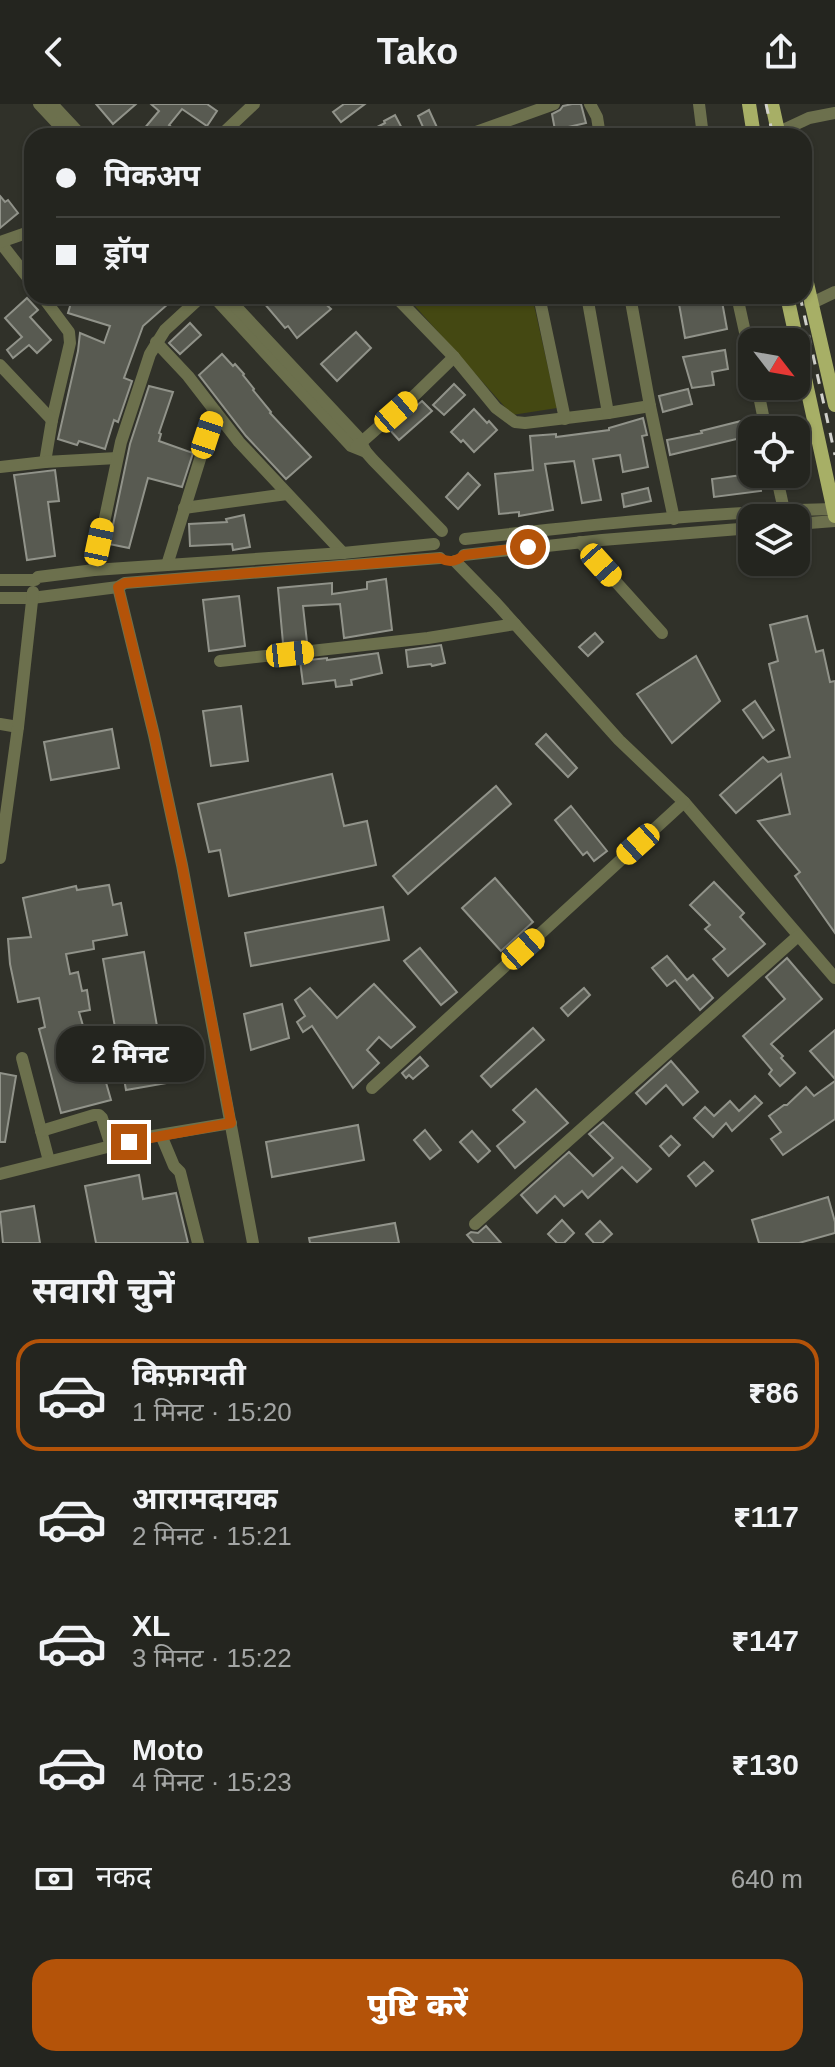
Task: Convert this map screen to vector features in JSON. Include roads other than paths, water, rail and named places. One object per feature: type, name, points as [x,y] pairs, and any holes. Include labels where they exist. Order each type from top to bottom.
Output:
[{"type":"main road","points":[[749,104],[753,128]]},
{"type":"main road","points":[[772,104],[778,128]]},
{"type":"main road","points":[[789,304],[835,514]]},
{"type":"main road","points":[[810,304],[834,394]]},
{"type":"street","points":[[39,104],[62,128]]},
{"type":"street","points":[[52,104],[74,128]]},
{"type":"street","points":[[228,128],[254,104]]},
{"type":"street","points":[[487,128],[554,104]]},
{"type":"street","points":[[590,104],[599,128]]},
{"type":"street","points":[[699,104],[702,128]]},
{"type":"street","points":[[790,128],[809,118],[835,113]]},
{"type":"street","points":[[24,234],[0,242],[24,273]]},
{"type":"street","points":[[812,303],[835,292]]},
{"type":"street","points":[[45,462],[70,343],[69,332],[48,304]]},
{"type":"street","points":[[94,570],[117,458],[150,354],[165,330],[193,304]]},
{"type":"street","points":[[221,304],[360,448],[455,532],[466,549],[460,558]]},
{"type":"street","points":[[233,304],[360,448]]},
{"type":"street","points":[[403,304],[454,357],[496,408],[515,422],[565,419],[650,406]]},
{"type":"street","points":[[541,304],[565,419]]},
{"type":"street","points":[[588,304],[608,413]]},
{"type":"street","points":[[631,304],[674,519]]},
{"type":"street","points":[[739,304],[744,328]]},
{"type":"street","points":[[156,342],[188,376],[239,442],[343,553]]},
{"type":"street","points":[[360,448],[454,357]]},
{"type":"street","points":[[0,365],[52,420]]},
{"type":"street","points":[[167,565],[215,411]]},
{"type":"street","points":[[0,467],[117,458]]},
{"type":"street","points":[[184,508],[287,494]]},
{"type":"street","points":[[810,511],[835,514]]},
{"type":"street","points":[[738,514],[455,532],[436,536],[434,544],[436,554],[445,561],[580,542],[738,529]]},
{"type":"street","points":[[810,521],[835,514]]},
{"type":"street","points":[[580,542],[662,633]]},
{"type":"street","points":[[0,580],[35,580],[38,577],[94,570],[434,544]]},
{"type":"street","points":[[0,598],[32,598],[118,587],[125,583],[440,558]]},
{"type":"street","points":[[460,558],[619,740],[684,802],[835,978]]},
{"type":"street","points":[[0,852],[35,580]]},
{"type":"street","points":[[118,587],[179,851],[253,1243]]},
{"type":"street","points":[[220,661],[428,638],[515,624]]},
{"type":"street","points":[[0,724],[18,727]]},
{"type":"street","points":[[372,1088],[684,802]]},
{"type":"street","points":[[475,1224],[798,936]]},
{"type":"street","points":[[22,1058],[49,1161]]},
{"type":"street","points":[[41,1131],[99,1115],[111,1146]]},
{"type":"street","points":[[0,1174],[111,1146],[231,1123]]},
{"type":"street","points":[[161,1135],[174,1166],[180,1172],[198,1243]]},
{"type":"railway","points":[[766,104],[771,128]]},
{"type":"railway","points":[[802,304],[835,455]]}]
